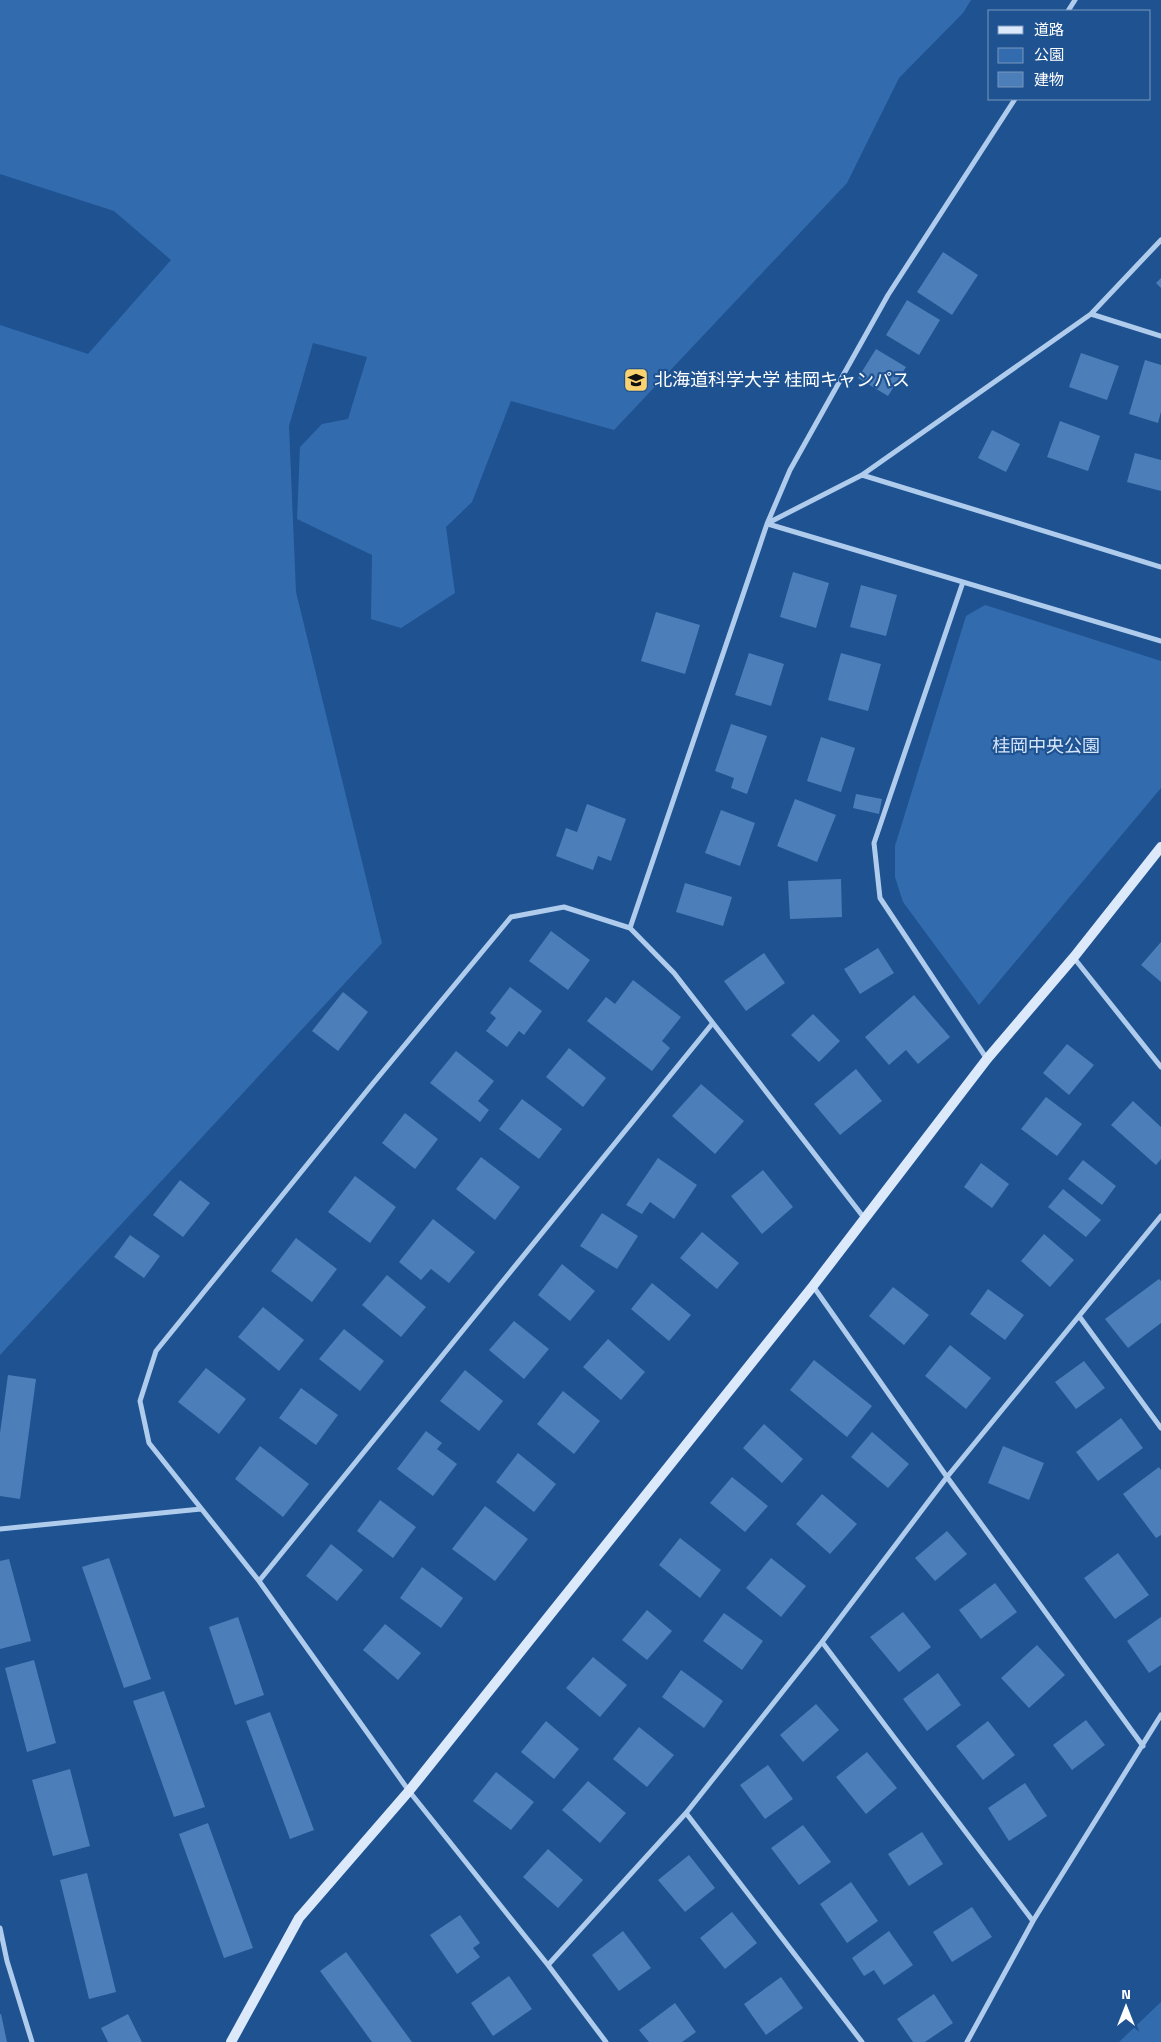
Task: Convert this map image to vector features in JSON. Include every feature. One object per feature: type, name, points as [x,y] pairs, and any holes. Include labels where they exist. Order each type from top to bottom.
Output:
[{"type":"street","points":[[630,928],[767,524],[790,470],[888,295],[1014,100]]},
{"type":"street","points":[[767,524],[862,476],[1091,314],[1161,240]]},
{"type":"street","points":[[1091,314],[1161,336]]},
{"type":"street","points":[[862,476],[1161,567]]},
{"type":"street","points":[[767,524],[1161,641]]},
{"type":"street","points":[[963,582],[874,843],[880,898],[987,1059]]},
{"type":"street","points":[[231,2042],[299,1918],[409,1791],[813,1286],[987,1059],[1074,957],[1161,847]]},
{"type":"street","points":[[606,2042],[548,1965],[409,1791],[259,1581],[149,1443],[140,1401],[156,1351],[370,1087],[511,917],[564,907],[630,928],[674,973],[865,1218]]},
{"type":"street","points":[[1074,957],[1161,1067]]},
{"type":"street","points":[[259,1581],[712,1024]]},
{"type":"street","points":[[548,1965],[686,1813],[822,1642],[947,1477],[1161,1216]]},
{"type":"street","points":[[813,1286],[947,1477],[1143,1746]]},
{"type":"street","points":[[1078,1316],[1161,1428]]},
{"type":"street","points":[[0,1529],[200,1509]]},
{"type":"street","points":[[822,1642],[1033,1921]]},
{"type":"street","points":[[967,2042],[1033,1921],[1161,1716]]},
{"type":"street","points":[[686,1813],[862,2042]]},
{"type":"street","points":[[0,1928],[7,1960],[32,2042]]},
{"type":"green space","points":[[0,0],[971,0],[963,13],[899,78],[847,183],[614,430],[511,401],[472,502],[446,527],[455,593],[401,628],[371,619],[372,555],[297,519],[300,447],[322,424],[348,419],[367,357],[313,343],[289,426],[296,592],[382,943],[0,1355],[0,325],[88,354],[171,260],[114,211],[0,174]]},
{"type":"green space","name":"桂岡中央公園","points":[[985,605],[1161,661],[1161,788],[979,1005],[903,902],[895,877],[895,846],[966,616]]},
{"type":"green space","points":[[1161,2002],[1161,2042],[1119,2042]]},
{"type":"building","points":[[943,252],[978,275],[952,315],[917,292]]},
{"type":"building","points":[[1161,278],[1161,288],[1156,283]]},
{"type":"building","points":[[907,300],[940,320],[919,355],[886,335]]},
{"type":"building","points":[[876,349],[906,367],[888,396],[858,378]]},
{"type":"building","points":[[1081,353],[1119,366],[1107,400],[1069,387]]},
{"type":"building","points":[[1145,360],[1161,365],[1161,412],[1158,423],[1129,414]]},
{"type":"building","points":[[1060,421],[1100,436],[1088,471],[1047,457]]},
{"type":"building","points":[[992,430],[1020,444],[1006,472],[978,458]]},
{"type":"building","points":[[1135,453],[1161,460],[1161,491],[1127,482]]},
{"type":"building","points":[[793,572],[829,583],[816,628],[780,617]]},
{"type":"building","points":[[861,585],[897,595],[886,636],[850,627]]},
{"type":"building","points":[[656,612],[700,625],[685,674],[641,661]]},
{"type":"building","points":[[749,653],[784,664],[771,706],[735,695]]},
{"type":"building","points":[[841,653],[881,664],[868,711],[828,700]]},
{"type":"building","points":[[731,724],[767,736],[747,794],[731,788],[734,778],[715,771]]},
{"type":"building","points":[[821,737],[855,748],[841,792],[807,781]]},
{"type":"building","points":[[856,794],[882,799],[879,814],[853,808]]},
{"type":"building","points":[[795,799],[836,815],[817,862],[777,846]]},
{"type":"building","points":[[587,804],[626,819],[611,861],[598,856],[593,870],[556,856],[566,828],[577,832]]},
{"type":"building","points":[[721,810],[755,823],[740,866],[705,853]]},
{"type":"building","points":[[841,879],[842,917],[790,919],[788,881]]},
{"type":"building","points":[[685,883],[732,897],[723,926],[676,912]]},
{"type":"building","points":[[551,931],[590,960],[568,990],[529,961]]},
{"type":"building","points":[[1161,942],[1161,982],[1141,965]]},
{"type":"building","points":[[878,948],[894,973],[860,994],[844,969]]},
{"type":"building","points":[[764,953],[785,983],[746,1011],[724,981]]},
{"type":"building","points":[[633,980],[681,1017],[662,1041],[670,1048],[652,1071],[587,1021],[606,997],[615,1004]]},
{"type":"building","points":[[510,987],[542,1011],[524,1035],[519,1031],[507,1047],[486,1031],[496,1018],[490,1013]]},
{"type":"building","points":[[343,992],[368,1012],[338,1051],[312,1031]]},
{"type":"building","points":[[914,995],[950,1037],[918,1064],[906,1050],[889,1065],[865,1037]]},
{"type":"building","points":[[813,1014],[840,1041],[819,1062],[791,1035]]},
{"type":"building","points":[[1067,1044],[1094,1065],[1069,1095],[1043,1073]]},
{"type":"building","points":[[569,1048],[606,1078],[583,1107],[546,1077]]},
{"type":"building","points":[[456,1051],[494,1081],[478,1101],[489,1110],[480,1122],[430,1083]]},
{"type":"building","points":[[856,1069],[882,1101],[840,1135],[814,1104]]},
{"type":"building","points":[[701,1084],[744,1121],[715,1154],[672,1116]]},
{"type":"building","points":[[1046,1097],[1082,1124],[1057,1156],[1021,1129]]},
{"type":"building","points":[[522,1099],[562,1129],[539,1159],[499,1129]]},
{"type":"building","points":[[1133,1101],[1161,1127],[1161,1159],[1156,1165],[1111,1125]]},
{"type":"building","points":[[405,1113],[438,1139],[415,1169],[382,1143]]},
{"type":"building","points":[[481,1157],[520,1187],[495,1220],[456,1189]]},
{"type":"building","points":[[658,1158],[697,1185],[674,1219],[650,1202],[642,1214],[626,1205]]},
{"type":"building","points":[[1083,1160],[1116,1186],[1102,1205],[1068,1179]]},
{"type":"building","points":[[981,1163],[1009,1184],[992,1208],[964,1187]]},
{"type":"building","points":[[763,1170],[793,1207],[762,1234],[731,1196]]},
{"type":"building","points":[[355,1176],[396,1207],[370,1243],[328,1212]]},
{"type":"building","points":[[180,1180],[210,1203],[183,1237],[153,1215]]},
{"type":"building","points":[[1063,1189],[1101,1220],[1086,1237],[1048,1207]]},
{"type":"building","points":[[602,1213],[638,1236],[617,1269],[580,1246]]},
{"type":"building","points":[[433,1219],[475,1252],[449,1283],[431,1269],[421,1280],[399,1262]]},
{"type":"building","points":[[702,1232],[739,1263],[717,1289],[680,1258]]},
{"type":"building","points":[[1044,1234],[1074,1260],[1050,1287],[1021,1261]]},
{"type":"building","points":[[130,1235],[160,1256],[144,1278],[114,1257]]},
{"type":"building","points":[[296,1238],[337,1269],[312,1302],[271,1271]]},
{"type":"building","points":[[562,1264],[595,1291],[570,1321],[538,1295]]},
{"type":"building","points":[[387,1275],[426,1307],[401,1337],[362,1305]]},
{"type":"building","points":[[1159,1279],[1161,1281],[1161,1323],[1128,1348],[1105,1319]]},
{"type":"building","points":[[652,1283],[691,1315],[669,1341],[631,1309]]},
{"type":"building","points":[[893,1287],[929,1315],[904,1345],[869,1316]]},
{"type":"building","points":[[988,1289],[1024,1315],[1005,1340],[970,1314]]},
{"type":"building","points":[[263,1307],[304,1340],[279,1371],[238,1337]]},
{"type":"building","points":[[514,1321],[549,1349],[524,1379],[489,1350]]},
{"type":"building","points":[[344,1329],[384,1361],[360,1391],[319,1359]]},
{"type":"building","points":[[608,1339],[645,1372],[621,1400],[583,1367]]},
{"type":"building","points":[[950,1345],[991,1378],[966,1409],[925,1376]]},
{"type":"building","points":[[814,1360],[872,1406],[847,1437],[790,1390]]},
{"type":"building","points":[[1084,1361],[1105,1388],[1076,1409],[1055,1382]]},
{"type":"building","points":[[206,1368],[246,1399],[219,1434],[178,1402]]},
{"type":"building","points":[[465,1370],[503,1401],[479,1431],[440,1401]]},
{"type":"building","points":[[8,1375],[36,1379],[20,1499],[0,1496],[0,1433]]},
{"type":"building","points":[[301,1388],[338,1415],[316,1445],[279,1418]]},
{"type":"building","points":[[563,1391],[600,1421],[574,1454],[537,1424]]},
{"type":"building","points":[[1121,1418],[1143,1448],[1098,1481],[1076,1452]]},
{"type":"building","points":[[764,1424],[803,1459],[782,1483],[743,1448]]},
{"type":"building","points":[[426,1431],[442,1443],[437,1449],[457,1464],[433,1496],[397,1469]]},
{"type":"building","points":[[872,1432],[909,1464],[888,1488],[851,1457]]},
{"type":"building","points":[[260,1446],[309,1484],[283,1517],[235,1479]]},
{"type":"building","points":[[1003,1446],[1044,1463],[1029,1500],[988,1483]]},
{"type":"building","points":[[518,1453],[556,1484],[534,1512],[496,1482]]},
{"type":"building","points":[[1159,1467],[1161,1470],[1161,1535],[1156,1538],[1123,1494]]},
{"type":"building","points":[[732,1477],[768,1506],[745,1532],[710,1503]]},
{"type":"building","points":[[822,1494],[857,1524],[830,1554],[796,1524]]},
{"type":"building","points":[[380,1500],[416,1527],[393,1558],[357,1531]]},
{"type":"building","points":[[485,1506],[528,1539],[495,1581],[452,1549]]},
{"type":"building","points":[[947,1531],[967,1554],[935,1581],[915,1558]]},
{"type":"building","points":[[680,1538],[721,1570],[700,1598],[659,1565]]},
{"type":"building","points":[[331,1544],[363,1570],[337,1601],[306,1576]]},
{"type":"building","points":[[1118,1553],[1149,1595],[1115,1619],[1084,1578]]},
{"type":"building","points":[[109,1558],[151,1679],[124,1688],[82,1567]]},
{"type":"building","points":[[771,1558],[806,1586],[781,1617],[746,1588]]},
{"type":"building","points":[[9,1559],[31,1641],[0,1649],[0,1561]]},
{"type":"building","points":[[422,1567],[463,1598],[441,1628],[400,1598]]},
{"type":"building","points":[[995,1583],[1017,1612],[981,1639],[959,1610]]},
{"type":"building","points":[[647,1610],[672,1631],[647,1660],[622,1640]]},
{"type":"building","points":[[903,1612],[931,1647],[899,1672],[870,1637]]},
{"type":"building","points":[[724,1613],[763,1641],[742,1670],[703,1641]]},
{"type":"building","points":[[238,1617],[264,1695],[235,1705],[209,1627]]},
{"type":"building","points":[[1161,1617],[1161,1665],[1149,1673],[1127,1641]]},
{"type":"building","points":[[385,1624],[421,1653],[398,1680],[363,1650]]},
{"type":"building","points":[[1037,1645],[1065,1675],[1029,1708],[1001,1678]]},
{"type":"building","points":[[593,1657],[627,1685],[600,1717],[566,1688]]},
{"type":"building","points":[[34,1660],[56,1743],[27,1752],[5,1668]]},
{"type":"building","points":[[681,1670],[723,1701],[704,1728],[662,1697]]},
{"type":"building","points":[[938,1673],[961,1705],[927,1731],[903,1699]]},
{"type":"building","points":[[164,1691],[205,1807],[174,1817],[133,1701]]},
{"type":"building","points":[[816,1704],[839,1730],[803,1762],[780,1735]]},
{"type":"building","points":[[270,1712],[314,1830],[290,1839],[246,1721]]},
{"type":"building","points":[[1086,1720],[1105,1745],[1072,1770],[1053,1745]]},
{"type":"building","points":[[546,1721],[579,1749],[554,1779],[521,1752]]},
{"type":"building","points":[[988,1721],[1015,1755],[983,1780],[956,1746]]},
{"type":"building","points":[[639,1727],[674,1755],[647,1787],[613,1759]]},
{"type":"building","points":[[867,1752],[897,1788],[866,1814],[836,1777]]},
{"type":"building","points":[[768,1765],[793,1799],[765,1819],[740,1785]]},
{"type":"building","points":[[70,1769],[90,1846],[53,1856],[32,1780]]},
{"type":"building","points":[[496,1772],[534,1802],[511,1830],[473,1801]]},
{"type":"building","points":[[588,1781],[626,1813],[600,1843],[562,1810]]},
{"type":"building","points":[[1025,1783],[1047,1816],[1009,1841],[988,1808]]},
{"type":"building","points":[[208,1823],[253,1948],[224,1958],[179,1834]]},
{"type":"building","points":[[803,1825],[831,1862],[799,1885],[771,1848]]},
{"type":"building","points":[[922,1832],[943,1864],[909,1886],[888,1854]]},
{"type":"building","points":[[548,1849],[583,1880],[558,1908],[523,1877]]},
{"type":"building","points":[[689,1855],[715,1888],[685,1912],[658,1880]]},
{"type":"building","points":[[87,1873],[116,1992],[89,1999],[60,1880]]},
{"type":"building","points":[[851,1882],[878,1921],[847,1943],[820,1904]]},
{"type":"building","points":[[972,1907],[992,1937],[952,1962],[933,1932]]},
{"type":"building","points":[[732,1912],[757,1943],[725,1969],[700,1938]]},
{"type":"building","points":[[460,1915],[480,1943],[473,1948],[480,1957],[457,1974],[430,1935]]},
{"type":"building","points":[[623,1931],[651,1968],[619,1991],[592,1955]]},
{"type":"building","points":[[889,1931],[913,1965],[884,1985],[874,1970],[864,1976],[852,1958]]},
{"type":"building","points":[[346,1952],[412,2042],[372,2042],[320,1971]]},
{"type":"building","points":[[509,1976],[532,2009],[493,2036],[471,2003]]},
{"type":"building","points":[[781,1977],[803,2008],[766,2035],[744,2004]]},
{"type":"building","points":[[934,1994],[953,2023],[925,2042],[913,2042],[897,2019]]},
{"type":"building","points":[[675,2003],[696,2032],[682,2042],[649,2042],[639,2030]]},
{"type":"building","points":[[1,2014],[7,2042],[0,2042]]},
{"type":"building","points":[[128,2014],[142,2042],[108,2042],[101,2028]]},
{"type":"place","name":"北海道科学大学 桂岡キャンパス","points":[[636,380]]}]
